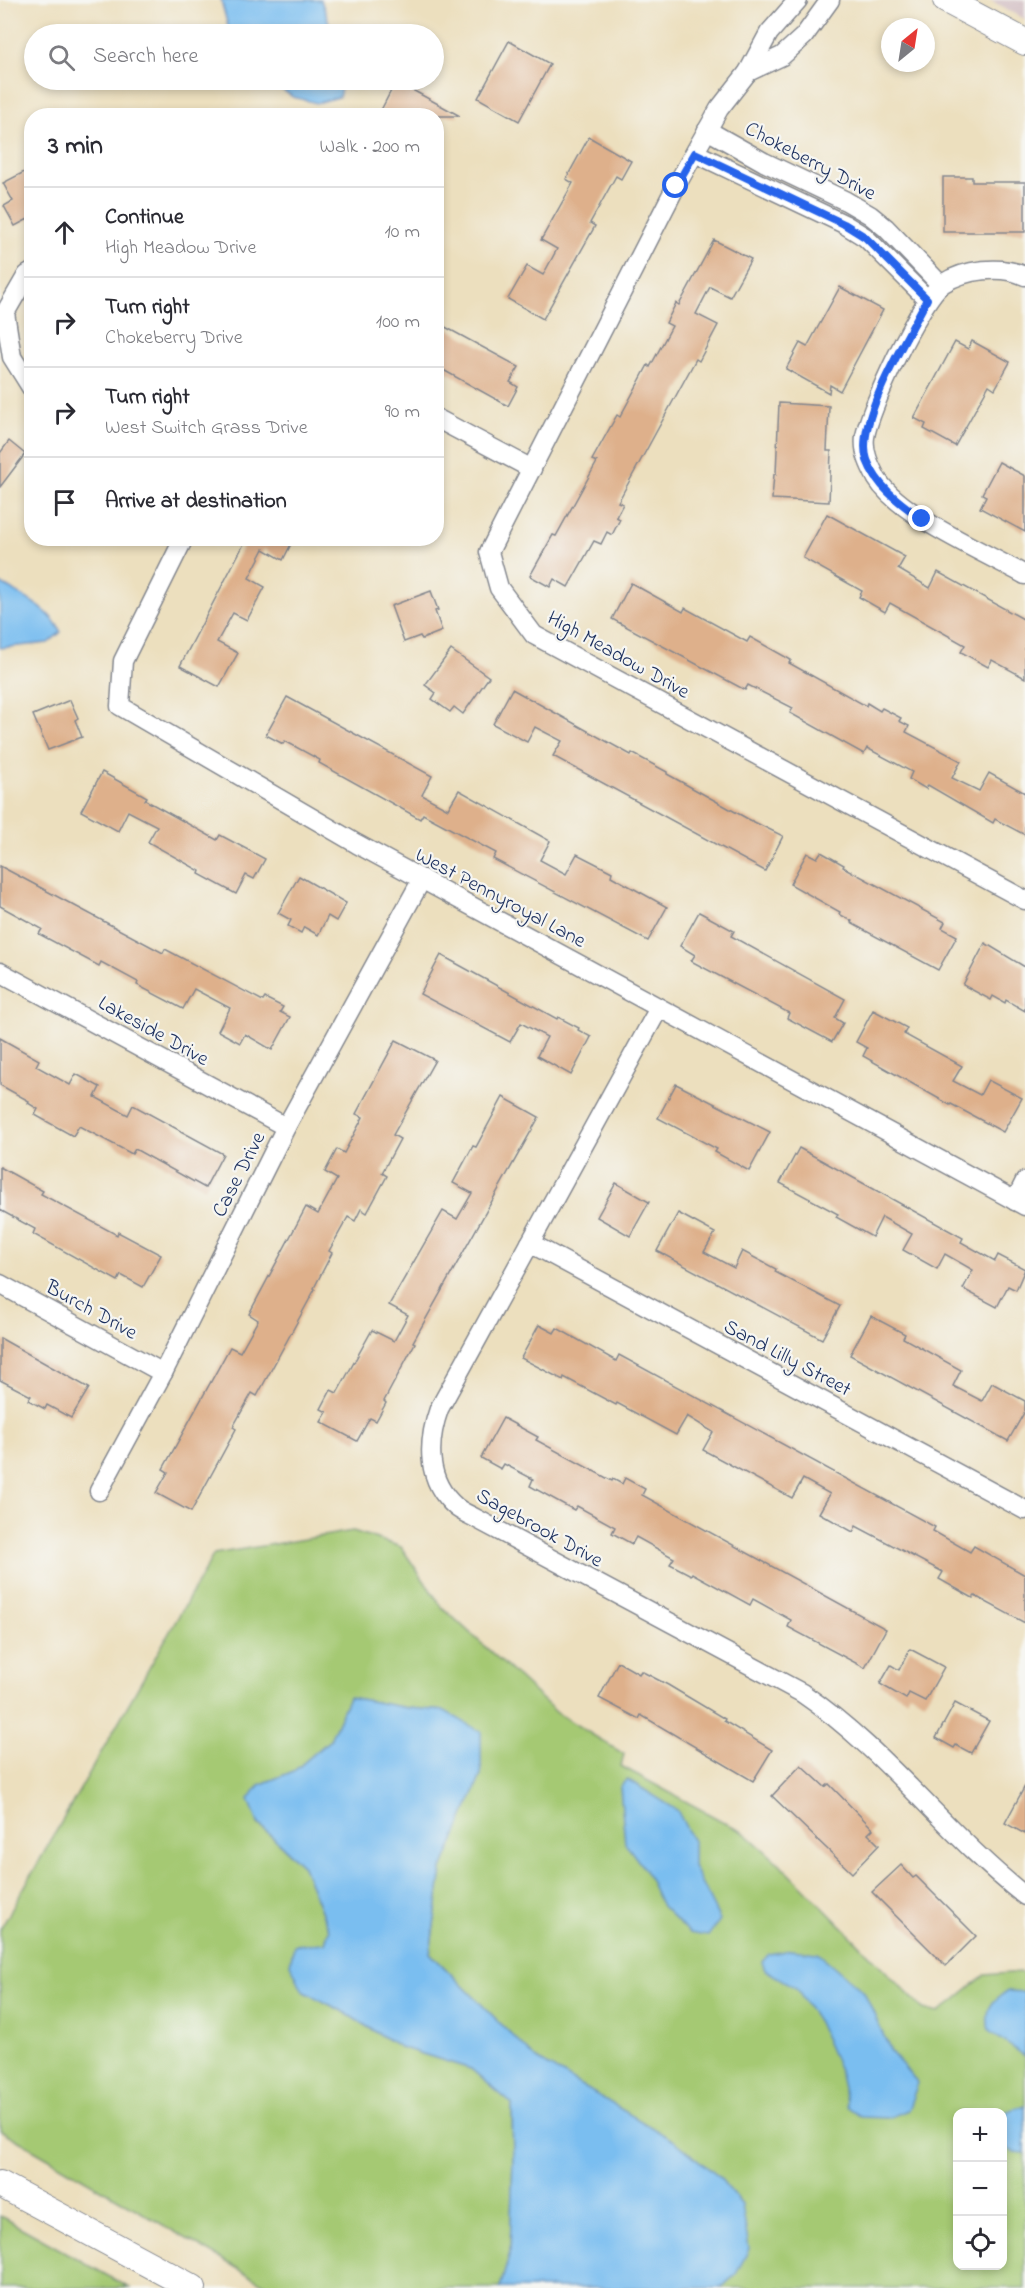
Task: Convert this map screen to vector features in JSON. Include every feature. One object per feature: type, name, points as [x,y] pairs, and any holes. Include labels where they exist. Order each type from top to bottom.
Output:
[{"type":"street","name":"High Meadow Drive","points":[[798,0],[769,33],[748,72],[719,109],[707,130],[489,552],[499,588],[534,635],[1025,900]]},
{"type":"street","name":"High Meadow Drive","points":[[748,72],[782,57],[804,36],[830,0]]},
{"type":"street","points":[[946,0],[1025,42]]},
{"type":"street","name":"Chokeberry Drive","points":[[707,130],[764,162],[870,215],[886,228],[942,285]]},
{"type":"street","name":"Chokeberry Drive","points":[[695,153],[844,224],[865,237],[927,299]]},
{"type":"street","points":[[1025,276],[1003,269],[958,276],[942,285],[927,299],[869,416],[865,439],[867,459],[878,481],[895,500],[922,519],[1025,575]]},
{"type":"street","points":[[24,280],[5,314],[12,357],[24,376]]},
{"type":"street","points":[[444,422],[532,469]]},
{"type":"street","name":"West Pennyroyal Lane","points":[[180,546],[123,661],[120,706],[357,844],[1020,1204]]},
{"type":"street","name":"Case Drive","points":[[99,1491],[163,1373],[286,1127],[422,879]]},
{"type":"street","name":"Lakeside Drive","points":[[0,972],[286,1127]]},
{"type":"street","name":"Sagebrook Drive","points":[[659,1008],[439,1409],[432,1429],[429,1450],[434,1471],[442,1490],[456,1506],[477,1519],[802,1693],[832,1713],[862,1738],[992,1871],[1025,1896]]},
{"type":"street","points":[[1020,1204],[1025,1181]]},
{"type":"street","name":"Sand Lilly Street","points":[[530,1243],[1025,1510]]},
{"type":"street","name":"Burch Drive","points":[[0,1284],[163,1373]]},
{"type":"street","points":[[0,2184],[193,2288]]},
{"type":"shaded area","points":[[990,0],[1025,0],[1025,19]]},
{"type":"green space","points":[[353,1531],[401,1547],[442,1607],[557,1713],[624,1754],[621,1766],[746,1834],[782,1866],[923,2009],[938,2013],[985,1975],[1021,1972],[1025,1974],[1025,2288],[721,2288],[736,2274],[742,2205],[719,2177],[676,2142],[535,2058],[430,1953],[442,1869],[481,1775],[445,1711],[407,1708],[349,1697],[330,1740],[294,1771],[259,1785],[258,1824],[303,1866],[329,1930],[303,1991],[342,2011],[400,2047],[471,2069],[512,2104],[510,2253],[500,2288],[271,2288],[0,2130],[0,1930],[214,1554]]},
{"type":"green space","points":[[0,2216],[130,2288],[0,2288]]},
{"type":"water","points":[[221,0],[321,0],[329,24],[227,24]]},
{"type":"water","points":[[282,90],[341,90],[339,97],[317,103],[293,97]]},
{"type":"water","points":[[0,583],[43,609],[61,632],[48,643],[0,648]]},
{"type":"water","points":[[349,1697],[407,1708],[445,1711],[481,1732],[481,1775],[442,1869],[430,1953],[535,2058],[676,2142],[719,2177],[742,2205],[749,2249],[736,2274],[721,2288],[500,2288],[510,2253],[512,2104],[471,2069],[400,2047],[342,2011],[303,1991],[290,1964],[294,1945],[325,1943],[329,1930],[303,1866],[258,1823],[249,1799],[259,1785],[294,1771],[330,1740]]},
{"type":"water","points":[[627,1779],[677,1810],[693,1841],[693,1866],[720,1920],[708,1936],[689,1933],[662,1906],[645,1870],[625,1843],[620,1787]]},
{"type":"water","points":[[791,1950],[818,1953],[864,1992],[891,2052],[918,2083],[908,2110],[888,2118],[861,2117],[847,2106],[839,2070],[818,2022],[796,1988],[765,1970],[762,1962],[769,1954]]},
{"type":"water","points":[[1008,1991],[1025,1992],[1025,2056],[989,2031],[990,2007]]},
{"type":"water","points":[[1025,2105],[1025,2153],[1007,2149],[1007,2112]]},
{"type":"building","points":[[509,41],[550,64],[519,121],[478,98]]},
{"type":"building","points":[[391,90],[412,90],[460,116],[444,116],[444,108],[382,108]]},
{"type":"building","points":[[589,137],[631,161],[621,179],[616,176],[590,223],[595,226],[543,319],[508,299],[527,266],[543,275],[557,249],[541,240],[573,183],[566,179]]},
{"type":"building","points":[[24,172],[24,221],[15,226],[4,206],[13,201],[3,183]]},
{"type":"building","points":[[943,177],[972,177],[972,182],[1025,182],[1025,232],[943,232]]},
{"type":"building","points":[[714,240],[751,259],[730,297],[710,287],[696,314],[718,325],[699,361],[696,359],[618,502],[623,504],[616,517],[620,519],[612,535],[607,532],[601,544],[594,541],[568,587],[554,579],[550,587],[530,576],[553,535],[556,536],[597,462],[592,460],[617,415],[620,417],[648,365],[650,367],[672,326],[666,323],[676,303],[679,305]]},
{"type":"building","points":[[840,287],[883,310],[840,391],[830,385],[829,393],[786,369],[800,343],[807,347]]},
{"type":"building","points":[[444,326],[519,367],[510,382],[518,387],[508,406],[444,370]]},
{"type":"building","points":[[972,341],[1010,362],[995,389],[989,385],[955,446],[924,429],[926,424],[914,418],[955,342],[968,349]]},
{"type":"building","points":[[779,403],[829,406],[827,451],[831,451],[829,502],[772,499],[774,474],[776,474]]},
{"type":"building","points":[[9,441],[24,455],[0,487],[0,453]]},
{"type":"building","points":[[999,462],[1025,476],[1025,532],[980,508],[986,496],[982,494]]},
{"type":"building","points":[[827,514],[905,557],[898,569],[930,588],[938,572],[1025,620],[1025,678],[992,660],[988,667],[961,652],[965,645],[890,603],[885,612],[859,597],[862,591],[803,558]]},
{"type":"building","points":[[243,546],[290,546],[283,560],[264,549],[249,578],[265,587],[247,620],[233,613],[217,642],[238,653],[219,687],[180,666]]},
{"type":"building","points":[[631,583],[683,612],[685,608],[747,642],[750,637],[791,660],[789,663],[866,706],[867,703],[880,711],[882,708],[901,718],[899,721],[909,726],[906,732],[961,761],[952,778],[979,791],[989,773],[1025,793],[1025,835],[995,819],[993,823],[928,785],[926,789],[909,779],[912,772],[867,748],[864,754],[790,713],[793,708],[748,685],[745,690],[612,619]]},
{"type":"building","points":[[431,591],[442,631],[422,639],[420,636],[404,642],[391,606]]},
{"type":"building","points":[[451,650],[489,677],[463,714],[454,707],[450,712],[432,699],[436,693],[425,685]]},
{"type":"building","points":[[512,689],[783,836],[765,871],[553,756],[562,741],[535,727],[527,742],[493,724]]},
{"type":"building","points":[[287,697],[432,776],[422,795],[448,809],[459,790],[550,841],[540,860],[566,874],[577,854],[612,872],[611,876],[667,907],[648,941],[493,859],[496,853],[423,814],[420,819],[319,763],[320,760],[285,741],[283,744],[266,735]]},
{"type":"building","points":[[70,700],[78,718],[75,720],[82,737],[48,750],[33,715]]},
{"type":"building","points":[[102,772],[147,797],[145,800],[217,840],[220,835],[265,859],[254,879],[246,875],[236,894],[148,842],[157,826],[128,811],[118,831],[81,811]]},
{"type":"building","points":[[821,852],[844,865],[843,867],[945,922],[942,928],[957,936],[938,970],[851,923],[852,921],[839,914],[840,912],[790,884],[807,853],[817,858]]},
{"type":"building","points":[[0,866],[163,953],[165,949],[263,1001],[265,998],[283,1007],[280,1012],[290,1017],[272,1050],[245,1034],[240,1043],[218,1031],[230,1008],[194,989],[183,1009],[137,985],[138,982],[101,962],[99,966],[39,934],[42,929],[0,906]]},
{"type":"building","points":[[299,876],[346,903],[336,921],[328,916],[318,935],[304,927],[301,933],[288,926],[291,920],[278,913]]},
{"type":"building","points":[[699,912],[734,931],[731,936],[845,999],[835,1018],[843,1023],[832,1042],[787,1018],[789,1013],[691,961],[695,955],[680,946]]},
{"type":"building","points":[[985,943],[1025,967],[1025,1011],[1006,1000],[1005,1003],[993,996],[991,1000],[963,985]]},
{"type":"building","points":[[441,955],[557,1019],[558,1017],[579,1028],[578,1030],[591,1037],[571,1075],[537,1056],[547,1037],[521,1023],[510,1042],[420,994]]},
{"type":"building","points":[[873,1010],[907,1028],[904,1034],[962,1066],[953,1081],[980,1095],[988,1080],[1022,1098],[1003,1132],[863,1056],[867,1048],[856,1042]]},
{"type":"building","points":[[0,1038],[39,1060],[36,1066],[70,1085],[76,1074],[100,1087],[95,1097],[128,1115],[133,1105],[223,1154],[205,1188],[135,1149],[132,1154],[79,1126],[73,1136],[35,1115],[38,1109],[28,1103],[29,1101],[0,1085]]},
{"type":"building","points":[[396,1040],[435,1060],[393,1135],[400,1139],[382,1173],[387,1176],[367,1213],[361,1209],[355,1221],[348,1217],[329,1251],[332,1253],[315,1289],[257,1396],[252,1393],[233,1427],[236,1429],[191,1512],[156,1493],[168,1472],[163,1469],[230,1347],[240,1352],[258,1320],[249,1314],[306,1207],[318,1214],[337,1179],[325,1172],[337,1149],[344,1153],[363,1117],[356,1114]]},
{"type":"building","points":[[676,1084],[770,1132],[749,1171],[715,1152],[717,1149],[658,1118]]},
{"type":"building","points":[[503,1097],[539,1117],[413,1342],[415,1343],[376,1421],[370,1418],[357,1441],[321,1422],[327,1412],[321,1409],[331,1390],[337,1393],[372,1330],[394,1341],[408,1315],[389,1305],[443,1211],[457,1219],[472,1193],[453,1183]]},
{"type":"building","points":[[799,1148],[963,1238],[961,1242],[995,1261],[998,1255],[1025,1269],[1016,1290],[1008,1286],[997,1307],[963,1289],[973,1270],[945,1254],[937,1269],[903,1250],[912,1234],[882,1217],[872,1237],[836,1217],[838,1214],[780,1183]]},
{"type":"building","points":[[0,1167],[43,1191],[41,1194],[117,1235],[118,1232],[161,1255],[143,1287],[121,1275],[118,1281],[33,1234],[35,1229],[0,1210]]},
{"type":"building","points":[[616,1183],[649,1202],[630,1236],[597,1217]]},
{"type":"building","points":[[678,1213],[715,1233],[704,1252],[734,1268],[742,1251],[776,1269],[775,1272],[840,1306],[822,1339],[657,1251]]},
{"type":"building","points":[[871,1316],[905,1334],[903,1338],[961,1370],[953,1386],[982,1401],[992,1383],[1025,1401],[1025,1411],[1008,1441],[850,1355]]},
{"type":"building","points":[[539,1325],[554,1333],[557,1328],[616,1361],[619,1355],[935,1527],[933,1531],[970,1552],[974,1546],[1025,1575],[1025,1623],[939,1579],[943,1572],[856,1526],[853,1532],[819,1513],[830,1494],[803,1479],[792,1498],[703,1450],[713,1432],[687,1416],[676,1435],[617,1403],[616,1405],[564,1377],[563,1380],[521,1358]]},
{"type":"building","points":[[0,1338],[89,1388],[71,1418],[47,1405],[45,1409],[28,1400],[31,1396],[0,1380]]},
{"type":"building","points":[[503,1418],[538,1437],[536,1440],[612,1481],[613,1479],[622,1484],[625,1478],[645,1489],[642,1495],[886,1629],[865,1668],[788,1627],[791,1620],[753,1599],[750,1605],[692,1573],[691,1575],[670,1564],[674,1558],[636,1537],[632,1544],[612,1533],[615,1527],[577,1506],[574,1510],[530,1486],[533,1479],[504,1464],[501,1469],[481,1458]]},
{"type":"building","points":[[910,1649],[944,1667],[925,1701],[909,1693],[906,1699],[880,1684],[891,1665],[899,1670]]},
{"type":"building","points":[[618,1662],[639,1674],[641,1671],[668,1685],[772,1750],[753,1781],[641,1715],[639,1719],[599,1698]]},
{"type":"building","points":[[955,1703],[989,1721],[971,1753],[956,1745],[954,1748],[936,1738]]},
{"type":"building","points":[[801,1765],[825,1787],[829,1784],[873,1829],[868,1834],[879,1845],[852,1873],[772,1796]]},
{"type":"building","points":[[1025,1786],[1025,1834],[1005,1823]]},
{"type":"building","points":[[901,1865],[913,1878],[916,1876],[976,1936],[946,1966],[872,1892]]},
{"type":"route","points":[[676,186],[695,153],[844,224],[865,237],[927,299],[869,416],[865,439],[867,459],[878,481],[895,500],[922,519]]}]
